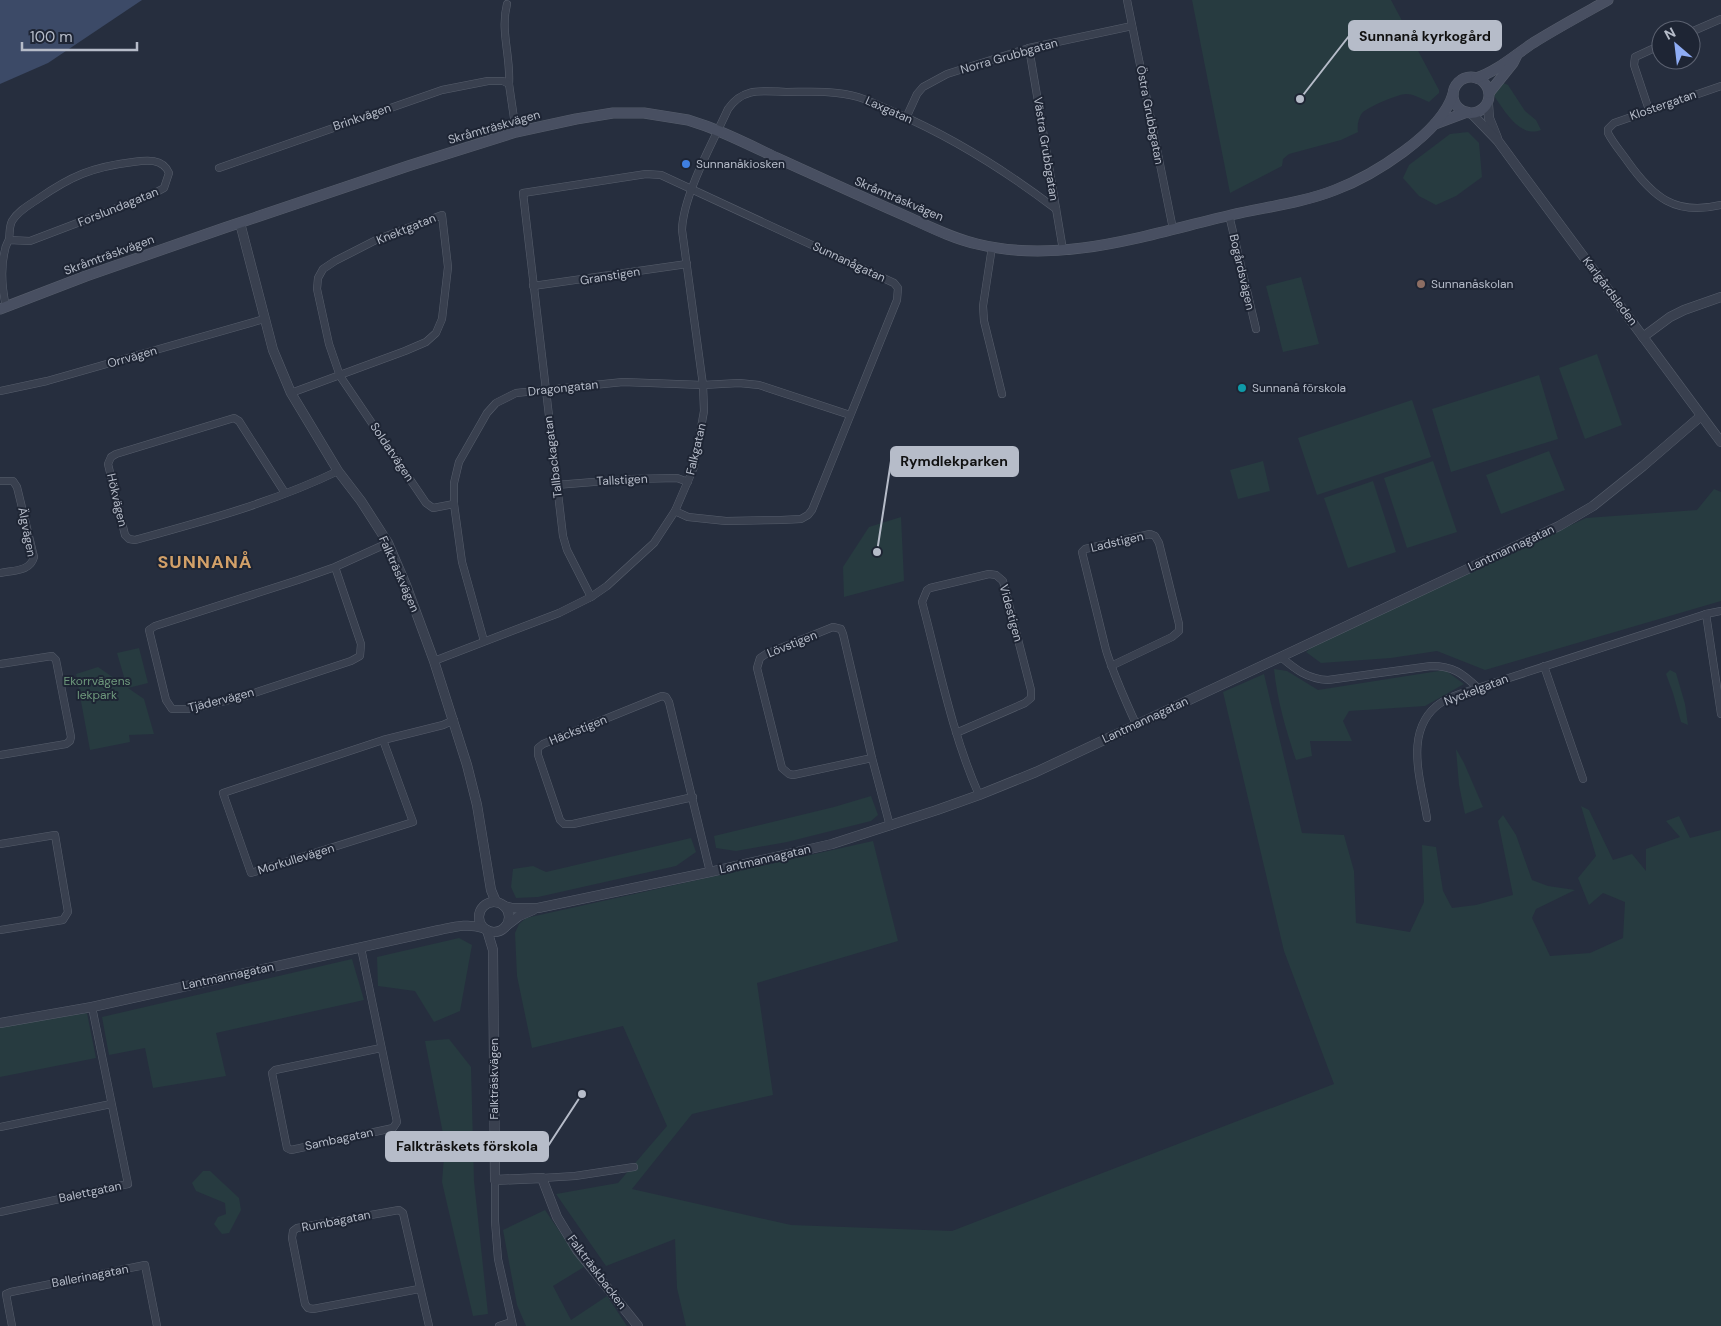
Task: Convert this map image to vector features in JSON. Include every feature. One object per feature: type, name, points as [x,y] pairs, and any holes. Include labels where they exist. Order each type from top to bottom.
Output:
[{"type":"main road","points":[[1517,56],[1483,109],[1469,113],[1457,107],[1453,94],[1459,82],[1482,76],[1517,56],[1532,44],[1608,0]]},
{"type":"main road","points":[[1476,78],[1486,85],[1488,99]]},
{"type":"main road","name":"Skråmträskvägen","points":[[3,308],[86,276],[408,166],[516,132],[613,113],[644,113],[688,120],[718,131],[927,225],[975,244],[1013,251],[1054,252],[1174,229],[1325,193],[1359,180],[1383,166],[1435,124],[1451,101],[1453,94]]},
{"type":"main road","name":"Skråmträskvägen","points":[[1435,124],[1469,113]]},
{"type":"street","name":"Östra Grubbgatan","points":[[1127,0],[1174,229]]},
{"type":"street","points":[[507,4],[504,17],[510,71],[509,84],[516,132]]},
{"type":"street","points":[[1701,28],[1721,19]]},
{"type":"street","name":"Norra Grubbgatan","points":[[906,118],[917,94],[928,83],[946,74],[1029,48],[1132,26]]},
{"type":"street","name":"Västra Grubbgatan","points":[[1029,48],[1063,250]]},
{"type":"street","points":[[1649,110],[1634,65],[1635,57],[1651,50]]},
{"type":"street","name":"Brinkvägen","points":[[219,168],[442,90],[488,81],[504,81],[509,84]]},
{"type":"street","name":"Klostergatan","points":[[1721,86],[1614,123],[1608,129],[1610,137],[1642,181],[1662,198],[1677,205],[1696,208],[1710,208],[1721,205]]},
{"type":"street","name":"Laxgatan","points":[[718,131],[734,100],[742,95],[759,91],[839,93],[858,97],[959,144],[1014,179],[1056,209]]},
{"type":"street","name":"Karlgårdsleden","points":[[1488,99],[1489,118],[1498,141]]},
{"type":"street","name":"Karlgårdsleden","points":[[1469,113],[1498,141],[1721,442]]},
{"type":"street","name":"Falkgatan","points":[[434,661],[559,614],[591,597],[607,586],[654,542],[674,511],[694,467],[704,412],[703,385],[682,221],[692,189],[718,131]]},
{"type":"street","name":"Forslundagatan","points":[[3,308],[2,276],[5,248],[9,240],[11,223],[26,207],[62,182],[93,168],[147,160],[159,162],[167,168],[169,173],[164,188],[151,194],[30,241],[9,240]]},
{"type":"street","name":"Sunnanågatan","points":[[523,193],[646,174],[661,176],[894,283],[898,288],[898,300],[808,516],[801,519],[726,521],[688,517],[674,511]]},
{"type":"street","name":"Tallbackagatan","points":[[523,193],[563,536],[567,550],[591,597]]},
{"type":"street","name":"Knektgatan","points":[[291,394],[340,376],[405,351],[426,342],[436,333],[442,319],[448,267],[442,215],[376,240],[334,261],[323,269],[318,278],[317,289],[329,344],[340,376]]},
{"type":"street","name":"Bogårdsvägen","points":[[1229,216],[1256,329]]},
{"type":"street","name":"Falkträskvägen","points":[[240,223],[273,350],[291,394],[338,471],[361,501],[388,543],[406,585],[454,720],[477,805],[492,905]]},
{"type":"street","points":[[992,247],[983,306],[984,321],[1002,394]]},
{"type":"street","name":"Granstigen","points":[[533,286],[686,264]]},
{"type":"street","points":[[1643,337],[1670,317],[1721,297]]},
{"type":"street","name":"Orrvägen","points":[[0,391],[47,381],[264,319]]},
{"type":"street","name":"Soldatvägen","points":[[340,376],[426,503],[433,508],[454,504]]},
{"type":"street","name":"Dragongatan","points":[[484,641],[462,562],[454,504],[454,482],[459,462],[487,413],[496,403],[516,392],[624,382],[703,385],[739,383],[759,385],[850,415]]},
{"type":"street","name":"Lantmannagatan","points":[[503,928],[519,916],[538,908],[832,844],[979,795],[1036,772],[1559,526],[1593,506],[1701,416]]},
{"type":"street","name":"Hökvägen","points":[[285,493],[239,421],[234,418],[116,454],[111,457],[108,464],[125,535],[129,539],[135,540],[202,521],[285,493],[338,471]]},
{"type":"street","name":"Tallstigen","points":[[556,485],[677,478],[688,482]]},
{"type":"street","name":"Älgvägen","points":[[0,481],[13,481],[17,487],[34,557],[32,564],[26,568],[0,573]]},
{"type":"street","name":"Ladstigen","points":[[1111,666],[1179,631],[1179,624],[1159,543],[1155,536],[1150,534],[1085,549],[1082,552],[1089,586],[1111,666],[1136,724]]},
{"type":"street","name":"Tjädervägen","points":[[335,567],[361,644],[360,656],[351,661],[245,696],[192,709],[172,709],[166,700],[149,630],[155,626],[240,600],[335,567],[388,543]]},
{"type":"street","name":"Videstigen","points":[[956,733],[1025,703],[1031,698],[1031,690],[1003,580],[996,574],[930,588],[927,590],[922,602],[956,733],[967,767],[979,795]]},
{"type":"street","name":"Nyckelgatan","points":[[1427,818],[1416,755],[1417,741],[1430,711],[1443,701],[1544,666],[1706,614],[1721,611]]},
{"type":"street","points":[[1706,614],[1721,714]]},
{"type":"street","name":"Lövstigen","points":[[872,758],[793,775],[784,772],[757,668],[760,658],[833,628],[841,630],[890,826]]},
{"type":"street","points":[[0,664],[52,656],[56,660],[71,737],[70,741],[66,744],[0,754]]},
{"type":"street","points":[[1281,657],[1316,680],[1430,666],[1444,666],[1462,673],[1478,688]]},
{"type":"street","points":[[1544,666],[1583,779]]},
{"type":"street","name":"Häckstigen","points":[[693,797],[573,824],[564,824],[560,820],[538,755],[538,748],[543,744],[662,696],[666,697],[670,702],[693,797],[710,872]]},
{"type":"street","name":"Morkullevägen","points":[[383,740],[413,822],[251,873],[223,793],[383,740],[443,725],[454,720]]},
{"type":"street","points":[[0,844],[55,835],[68,912],[63,920],[0,930]]},
{"type":"street","points":[[492,905],[509,914],[509,918],[493,950],[485,929],[479,920],[492,905]]},
{"type":"street","name":"Lantmannagatan","points":[[0,1023],[92,1007],[456,926],[470,920],[492,905],[512,908],[538,908]]},
{"type":"street","name":"Lantmannagatan","points":[[456,926],[476,925],[485,929]]},
{"type":"street","points":[[485,929],[495,932],[503,928]]},
{"type":"street","points":[[361,948],[381,1048]]},
{"type":"street","name":"Falkträskvägen","points":[[493,950],[495,1221],[498,1259],[512,1324]]},
{"type":"street","name":"Balettgatan","points":[[0,1212],[128,1184],[92,1007]]},
{"type":"street","name":"Sambagatan","points":[[381,1048],[397,1122],[393,1128],[291,1150],[287,1148],[272,1073],[275,1070],[381,1048]]},
{"type":"street","points":[[0,1127],[111,1104]]},
{"type":"street","points":[[494,1180],[575,1176],[634,1167]]},
{"type":"street","name":"Falkträskbacken","points":[[542,1178],[557,1217],[577,1250],[638,1326]]},
{"type":"street","name":"Rumbagatan","points":[[420,1289],[313,1309],[308,1308],[292,1231],[297,1228],[399,1210],[403,1213],[429,1326]]},
{"type":"street","name":"Ballerinagatan","points":[[12,1326],[6,1294],[145,1265],[157,1326]]},
{"type":"street","points":[[499,1326],[512,1324]]},
{"type":"green space","points":[[1192,0],[1391,0],[1439,93],[1429,102],[1406,94],[1376,104],[1362,113],[1358,122],[1358,132],[1341,140],[1289,154],[1283,159],[1282,166],[1230,193]]},
{"type":"green space","points":[[1501,82],[1508,85],[1525,111],[1536,120],[1541,130],[1533,132],[1526,130],[1507,114],[1492,93]]},
{"type":"green space","points":[[1468,132],[1479,143],[1482,177],[1456,196],[1436,205],[1419,196],[1403,178],[1409,165],[1450,134]]},
{"type":"green space","points":[[1301,277],[1319,344],[1283,352],[1266,286]]},
{"type":"green space","points":[[1597,354],[1622,425],[1585,439],[1559,368]]},
{"type":"green space","points":[[1539,375],[1558,439],[1451,472],[1432,409]]},
{"type":"green space","points":[[1412,400],[1431,457],[1317,495],[1298,438]]},
{"type":"green space","points":[[1549,451],[1565,490],[1501,514],[1486,475]]},
{"type":"green space","points":[[1263,461],[1270,491],[1238,499],[1230,470]]},
{"type":"green space","points":[[1433,461],[1457,532],[1407,548],[1384,478]]},
{"type":"green space","points":[[1373,481],[1396,552],[1348,568],[1324,498]]},
{"type":"green space","points":[[1714,489],[1721,492],[1721,601],[1485,670],[1437,651],[1391,658],[1321,663],[1306,652],[1313,646],[1586,518],[1697,510]]},
{"type":"green space","points":[[901,517],[904,581],[844,597],[843,567],[869,527]]},
{"type":"green space","name":"Ekorrvägens lekpark","points":[[139,648],[148,683],[128,688],[144,699],[154,734],[129,735],[130,742],[90,750],[76,674],[98,667],[127,687],[117,653]]},
{"type":"green space","points":[[1274,669],[1287,671],[1318,690],[1445,670],[1464,684],[1425,706],[1349,711],[1343,721],[1352,741],[1310,741],[1312,756],[1296,760],[1282,715]]},
{"type":"green space","points":[[1670,670],[1676,673],[1685,704],[1688,725],[1681,722],[1666,674]]},
{"type":"green space","points":[[1264,674],[1302,833],[1344,835],[1354,871],[1356,923],[1410,932],[1424,902],[1422,845],[1436,847],[1443,891],[1452,908],[1476,905],[1513,895],[1498,821],[1503,815],[1516,835],[1532,880],[1548,886],[1575,890],[1536,909],[1532,918],[1550,956],[1590,953],[1623,938],[1625,902],[1603,893],[1589,905],[1578,878],[1596,856],[1581,806],[1589,810],[1613,860],[1632,854],[1646,871],[1646,849],[1680,837],[1666,821],[1679,816],[1690,838],[1721,830],[1721,1326],[686,1326],[677,1288],[675,1239],[606,1266],[556,1194],[618,1183],[667,1126],[623,1026],[532,1048],[517,976],[515,933],[519,924],[526,918],[873,841],[898,941],[757,983],[773,1095],[692,1114],[632,1189],[791,1225],[952,1231],[1334,1084],[1284,951],[1223,692]]},
{"type":"green space","points":[[1456,749],[1483,807],[1465,814],[1459,785]]},
{"type":"green space","points":[[871,796],[878,815],[871,821],[787,842],[736,851],[716,848],[714,836],[834,807]]},
{"type":"green space","points":[[691,838],[696,852],[676,866],[538,897],[516,898],[511,887],[513,869],[533,866],[546,872]]},
{"type":"green space","points":[[459,938],[472,945],[460,1011],[434,1022],[415,991],[378,986],[377,957]]},
{"type":"green space","points":[[352,959],[364,1000],[216,1033],[226,1076],[153,1088],[145,1048],[109,1055],[102,1017]]},
{"type":"green space","points":[[87,1013],[96,1058],[0,1077],[0,1027]]},
{"type":"green space","points":[[449,1039],[471,1067],[474,1181],[488,1314],[473,1316],[442,1182],[445,1144],[425,1041]]},
{"type":"green space","points":[[203,1171],[210,1171],[239,1198],[241,1210],[229,1233],[222,1234],[214,1224],[218,1217],[226,1214],[225,1203],[196,1191],[192,1183]]},
{"type":"green space","points":[[545,1210],[584,1267],[553,1286],[571,1320],[607,1296],[627,1326],[526,1326],[517,1305],[503,1230]]},
{"type":"water","points":[[0,0],[142,0],[48,63],[0,84]]},
{"type":"place","name":"Sunnanå kyrkogård","points":[[1300,99]]},
{"type":"place","name":"Sunnanåkiosken","points":[[686,164]]},
{"type":"place","name":"Sunnanåskolan","points":[[1421,284]]},
{"type":"place","name":"Sunnanå förskola","points":[[1242,388]]},
{"type":"place","name":"Rymdlekparken","points":[[877,552]]},
{"type":"place","name":"Falkträskets förskola","points":[[582,1094]]},
{"type":"district","name":"SUNNANÅ","points":[[205,562]]}]
